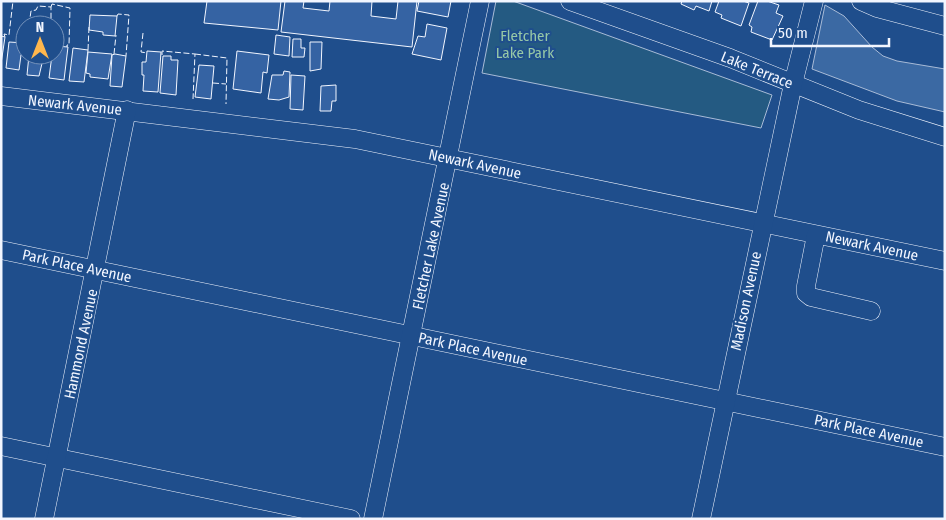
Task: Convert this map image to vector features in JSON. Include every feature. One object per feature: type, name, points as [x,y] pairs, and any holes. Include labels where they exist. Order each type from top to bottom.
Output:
[{"type":"street","name":"Fletcher Lake Avenue","points":[[373,519],[480,1]]},
{"type":"street","name":"Lake Terrace","points":[[570,1],[730,58],[859,110],[945,137]]},
{"type":"street","name":"Madison Avenue","points":[[701,519],[793,84],[814,1]]},
{"type":"street","points":[[861,1],[878,8],[945,26]]},
{"type":"street","name":"Newark Avenue","points":[[1,96],[355,139],[945,261]]},
{"type":"street","name":"Hammond Avenue","points":[[44,519],[127,110]]},
{"type":"street","points":[[816,235],[806,293],[811,297],[872,311]]},
{"type":"street","name":"Park Place Avenue","points":[[1,250],[945,447]]},
{"type":"street","points":[[1,446],[351,519]]},
{"type":"green space","name":"Fletcher Lake Park","points":[[496,1],[513,1],[772,95],[761,128],[482,73]]},
{"type":"shaded area","points":[[825,5],[844,16],[872,47],[883,56],[897,61],[945,69],[945,112],[897,101],[812,69]]},
{"type":"building","points":[[207,1],[281,1],[278,30],[204,23]]},
{"type":"building","points":[[285,1],[304,1],[303,8],[329,11],[330,1],[372,1],[371,16],[396,19],[398,1],[417,1],[412,47],[281,32]]},
{"type":"building","points":[[419,1],[451,1],[448,17],[417,11]]},
{"type":"building","points":[[682,1],[712,1],[709,11],[696,6],[694,10],[681,4]]},
{"type":"building","points":[[719,1],[743,1],[749,3],[741,26],[721,18],[722,15],[715,12]]},
{"type":"building","points":[[758,1],[767,1],[779,5],[776,13],[783,16],[772,40],[751,32],[752,27],[749,25]]},
{"type":"building","points":[[90,15],[117,16],[115,36],[103,35],[103,32],[89,30]]},
{"type":"building","points":[[427,24],[447,28],[441,60],[412,54],[418,36],[425,37]]},
{"type":"building","points":[[276,35],[290,37],[289,56],[274,54]]},
{"type":"building","points":[[1,36],[5,37],[1,64]]},
{"type":"building","points":[[293,39],[301,39],[301,48],[305,48],[304,57],[292,57]]},
{"type":"building","points":[[9,42],[15,42],[15,65],[20,65],[19,70],[6,68]]},
{"type":"building","points":[[310,42],[322,42],[321,69],[310,71]]},
{"type":"building","points":[[65,47],[68,47],[64,80],[49,78],[51,65],[65,65]]},
{"type":"building","points":[[73,48],[88,50],[84,82],[69,81]]},
{"type":"building","points":[[147,51],[161,52],[158,92],[143,91],[144,75],[142,75],[142,62],[146,62]]},
{"type":"building","points":[[237,51],[269,55],[267,73],[263,72],[261,93],[233,89]]},
{"type":"building","points":[[88,52],[112,54],[108,79],[90,77],[90,74],[86,73]]},
{"type":"building","points":[[112,55],[126,56],[122,87],[110,86]]},
{"type":"building","points":[[163,56],[171,56],[171,60],[178,60],[176,95],[160,93]]},
{"type":"building","points":[[28,65],[42,65],[39,76],[27,75]]},
{"type":"building","points":[[199,65],[214,66],[211,99],[195,97]]},
{"type":"building","points":[[284,71],[290,72],[289,97],[279,100],[268,99],[272,75],[283,75]]},
{"type":"building","points":[[291,75],[305,76],[303,110],[290,109]]},
{"type":"building","points":[[336,85],[336,101],[332,101],[331,111],[320,111],[321,86]]},
{"type":"fence","points":[[5,37],[4,34],[9,35],[13,1]]},
{"type":"fence","points":[[51,7],[52,4],[70,8],[69,45],[67,47]]},
{"type":"fence","points":[[30,15],[31,11],[36,10],[38,6],[51,7],[51,15]]},
{"type":"fence","points":[[117,16],[118,14],[129,15],[126,56]]},
{"type":"fence","points":[[88,50],[89,27]]},
{"type":"fence","points":[[143,33],[141,52],[147,53]]},
{"type":"fence","points":[[114,54],[116,35]]},
{"type":"fence","points":[[162,55],[162,51],[195,54],[193,99]]},
{"type":"fence","points":[[195,54],[227,58],[226,104]]},
{"type":"fence","points":[[213,83],[226,84]]}]
